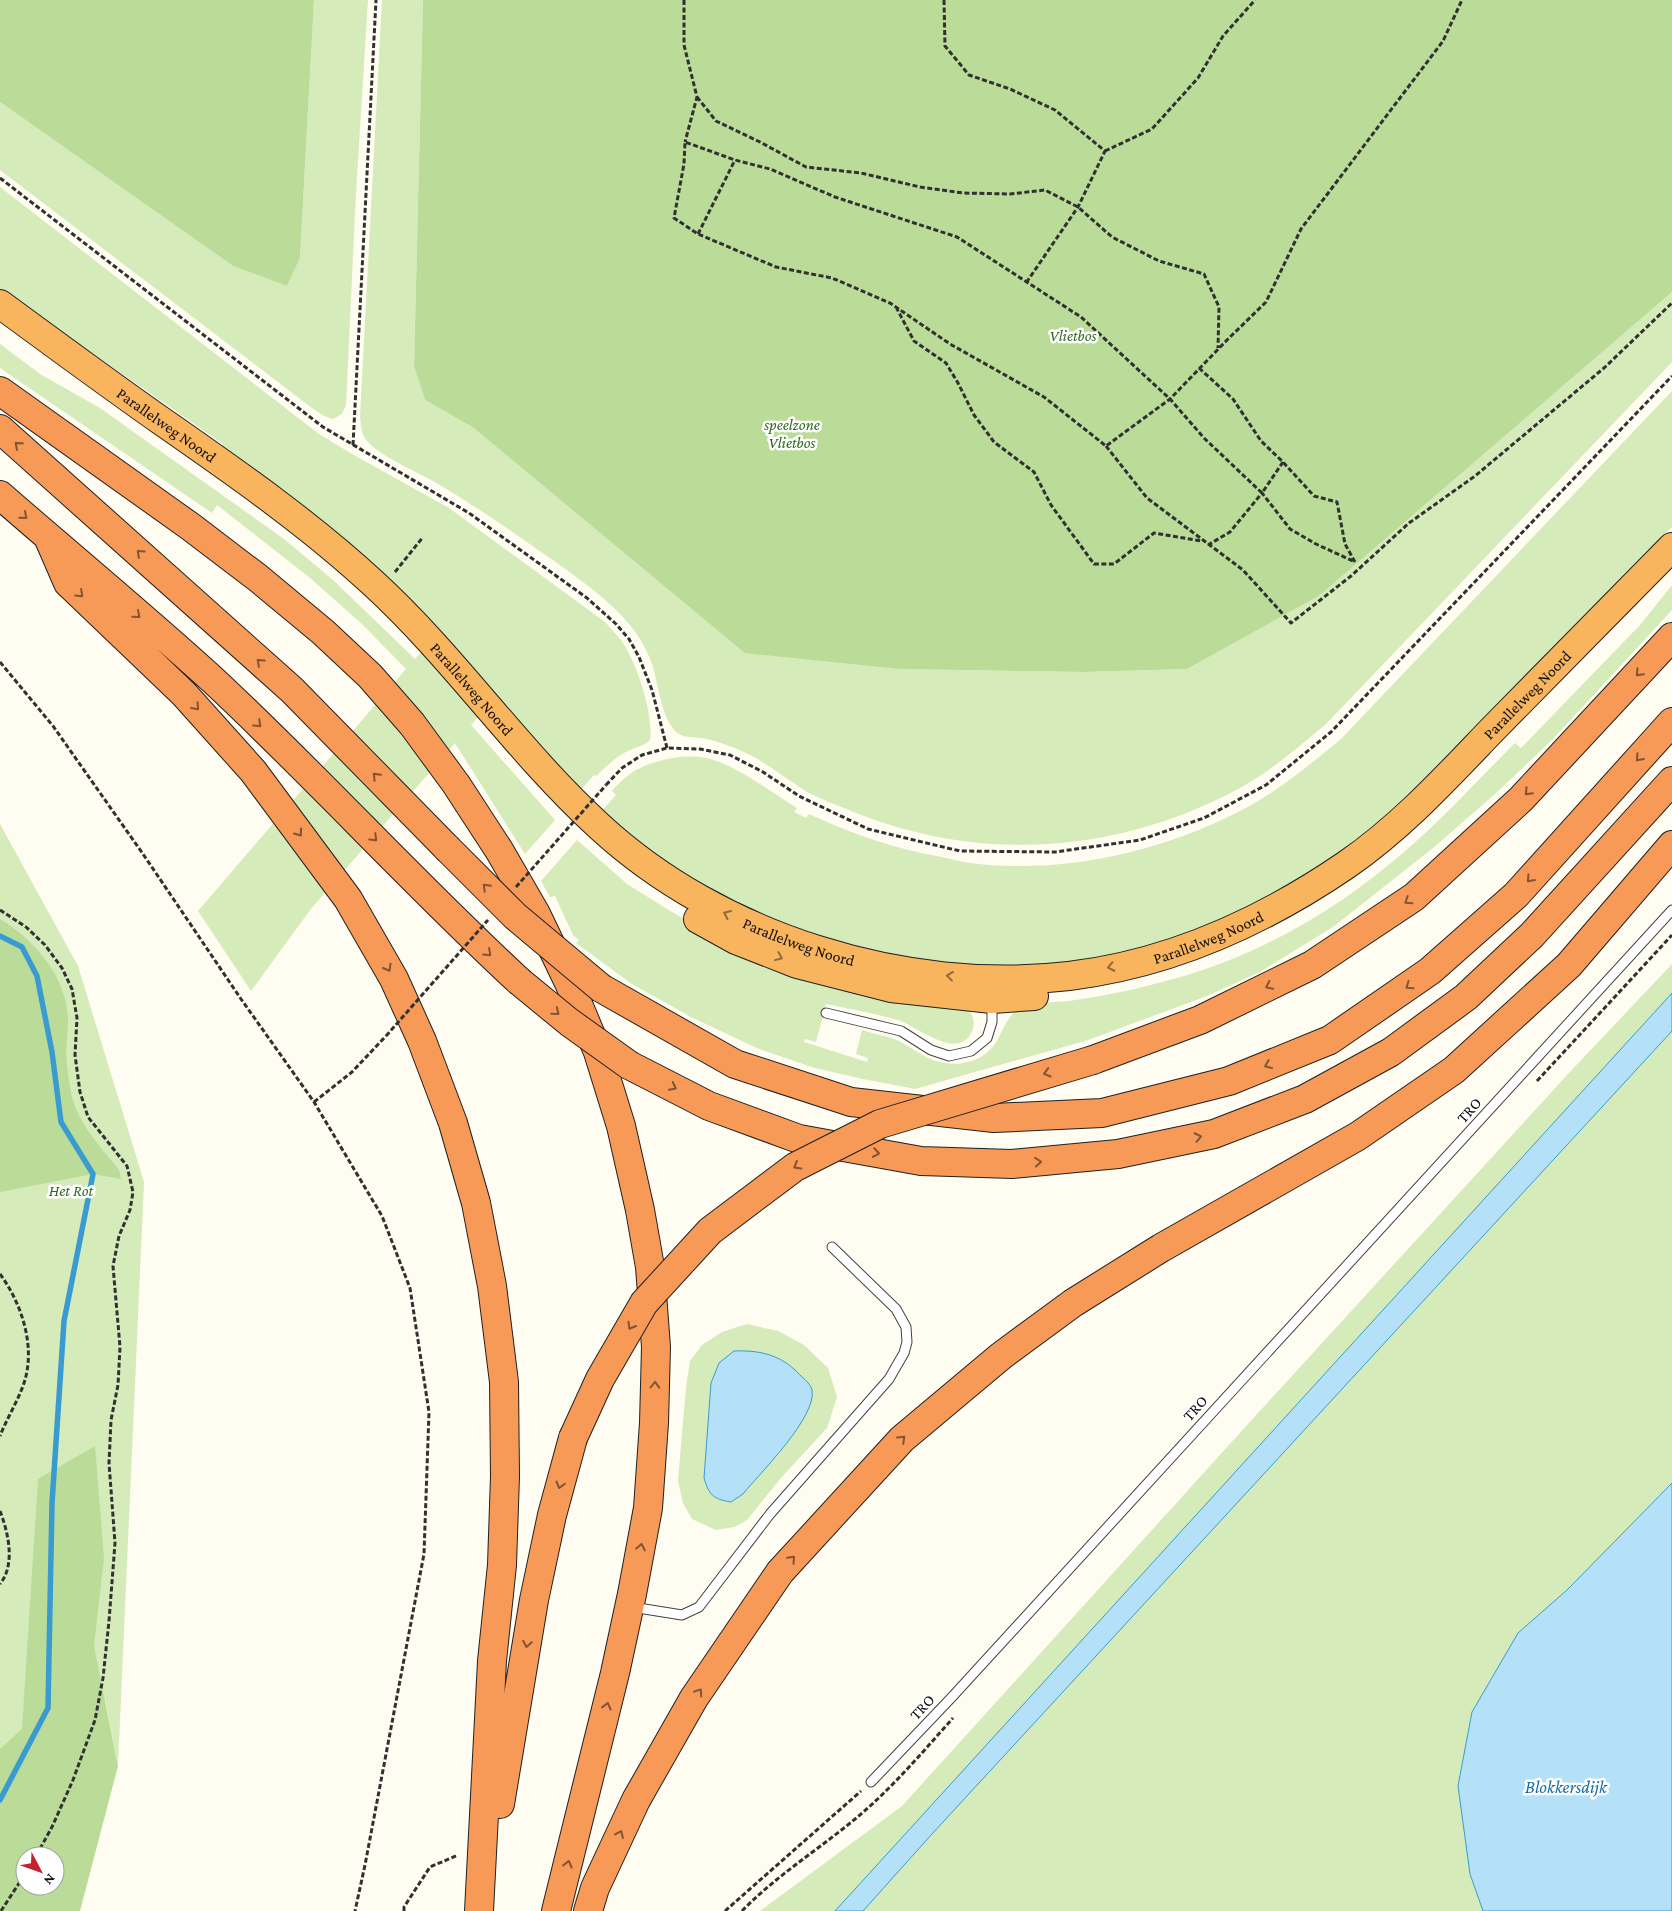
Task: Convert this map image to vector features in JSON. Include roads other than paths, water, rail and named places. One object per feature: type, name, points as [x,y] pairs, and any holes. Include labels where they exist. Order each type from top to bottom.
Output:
[{"type":"highway","name":"Parallelweg Noord","points":[[0,304],[75,360],[245,479],[319,535],[378,587],[444,656],[553,781],[601,829],[642,863],[714,908],[777,936],[845,957],[906,971],[1007,980],[1073,975],[1144,961],[1218,936],[1286,903],[1350,862],[1407,816],[1672,547]]},
{"type":"highway","name":"Parallelweg Noord","points":[[0,324],[317,554],[384,616],[418,652],[542,794],[586,838],[616,863],[686,912],[736,940],[797,964],[891,988],[992,999],[1055,994],[1109,986],[1184,967],[1244,944],[1300,915],[1355,880],[1423,823],[1672,570]]},
{"type":"highway","points":[[0,391],[191,527],[258,578],[323,632],[363,669],[412,724],[456,784],[500,850],[536,914],[570,985],[598,1052],[621,1126],[640,1210],[650,1268],[656,1347],[654,1423],[648,1508],[629,1607],[613,1682],[556,1911]]},
{"type":"highway","points":[[0,429],[292,690],[514,916],[602,988],[735,1064],[851,1102],[994,1118],[1102,1113],[1229,1081],[1330,1040],[1430,971],[1516,894],[1672,722]]},
{"type":"highway","points":[[0,496],[214,681],[480,945],[568,1022],[629,1065],[709,1106],[799,1139],[921,1161],[1012,1164],[1118,1154],[1214,1134],[1313,1094],[1391,1052],[1466,996],[1532,935],[1672,781]]},
{"type":"highway","points":[[48,537],[68,584],[184,694],[241,757],[348,899],[394,979],[422,1041],[453,1123],[476,1203],[487,1258],[504,1382],[505,1476],[502,1565],[492,1661],[480,1911]]},
{"type":"highway","points":[[480,1911],[534,1600],[552,1516],[573,1438],[600,1379],[644,1303],[710,1231],[795,1167],[880,1124],[1093,1060],[1200,1020],[1312,965],[1414,897],[1521,799],[1672,637]]},
{"type":"highway","points":[[588,1911],[595,1888],[636,1800],[694,1698],[780,1572],[902,1439],[1001,1356],[1073,1303],[1160,1248],[1358,1136],[1454,1070],[1569,965],[1672,845]]},
{"type":"lane","name":"TRO","points":[[871,1782],[952,1697],[1672,910]]},
{"type":"lane","points":[[826,1013],[901,1032],[931,1050],[949,1056],[971,1052],[987,1038],[992,1022],[992,999]]},
{"type":"lane","points":[[629,1607],[682,1615],[699,1607],[770,1514],[889,1379],[904,1353],[907,1342],[906,1327],[896,1310],[832,1248]]},
{"type":"water","points":[[1672,993],[1672,1031],[863,1911],[835,1911]]},
{"type":"water","points":[[734,1351],[759,1352],[782,1360],[810,1385],[812,1390],[811,1401],[806,1415],[797,1429],[743,1494],[731,1502],[716,1498],[708,1489],[704,1478],[711,1383],[719,1363]]},
{"type":"water","name":"Blokkersdijk","points":[[1672,1483],[1672,1911],[1483,1911],[1470,1874],[1458,1786],[1472,1712],[1518,1633],[1567,1590]]},
{"type":"waterway","points":[[0,936],[22,947],[37,976],[52,1052],[61,1122],[93,1174],[64,1321],[52,1503],[48,1708],[0,1800]]},
{"type":"park label","name":"Vlietbos","points":[[1073,335]]},
{"type":"park label","name":"speelzone Vlietbos","points":[[792,433]]},
{"type":"park label","name":"Het Rot","points":[[71,1190]]}]
